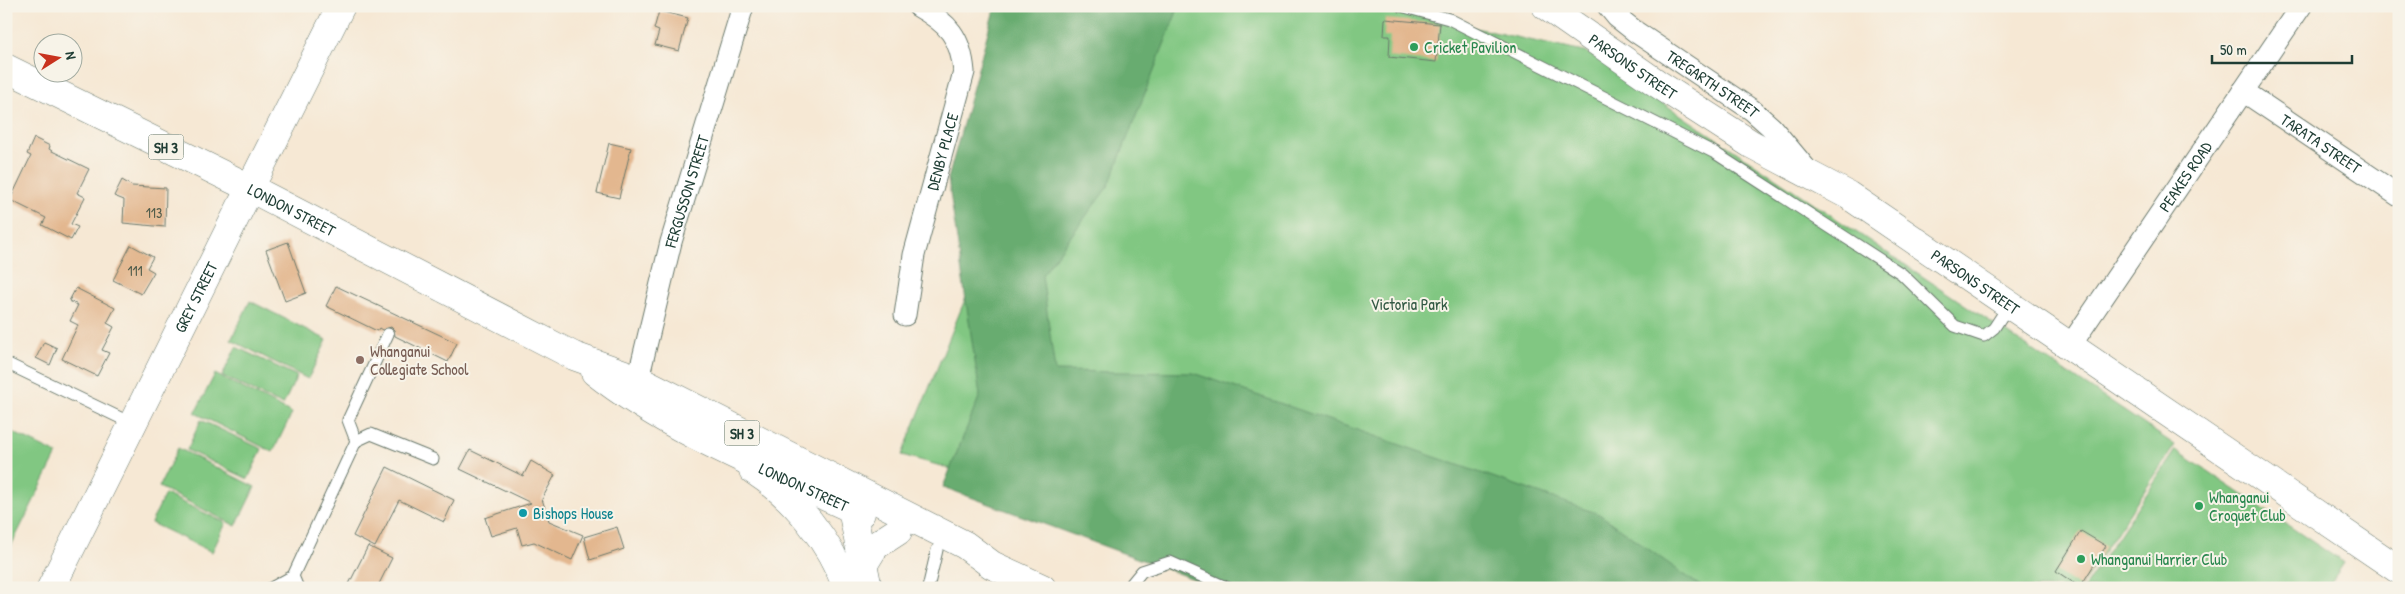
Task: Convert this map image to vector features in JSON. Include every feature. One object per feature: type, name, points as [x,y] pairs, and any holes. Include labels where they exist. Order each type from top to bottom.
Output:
[{"type":"main road","name":"GREY STREET","points":[[58,585],[132,424],[341,6]]},
{"type":"main road","name":"PARSONS STREET","points":[[1546,6],[1658,84],[1751,144],[1848,195],[2399,570]]},
{"type":"main road","name":"LONDON STREET","points":[[6,68],[250,188],[574,356],[638,379],[850,498],[898,531],[962,560],[992,565]]},
{"type":"main road","name":"LONDON STREET","points":[[574,356],[629,399],[715,446],[965,545],[992,565],[1033,586]]},
{"type":"main road","points":[[715,446],[763,476],[785,495],[812,525],[829,550],[846,588]]},
{"type":"main road","points":[[850,498],[866,576]]},
{"type":"main road","points":[[866,576],[875,546],[898,531]]},
{"type":"street","name":"FERGUSSON STREET","points":[[638,379],[671,242],[743,6]]},
{"type":"street","name":"DENBY PLACE","points":[[905,315],[914,255],[964,72],[963,57],[949,27],[918,6]]},
{"type":"street","name":"TREGARTH STREET","points":[[1608,6],[1617,17],[1636,32],[1752,110],[1771,127],[1808,173]]},
{"type":"street","name":"PEAKES ROAD","points":[[2070,346],[2300,6]]},
{"type":"street","name":"TARATA STREET","points":[[2243,91],[2399,196]]},
{"type":"lane","points":[[1401,6],[1449,18],[1715,153],[1902,274],[1955,326],[1984,336],[1994,328],[2010,305]]},
{"type":"lane","points":[[356,441],[348,420],[388,334]]},
{"type":"lane","points":[[6,363],[132,424]]},
{"type":"lane","points":[[271,588],[293,576],[356,441],[371,434],[433,459]]},
{"type":"lane","points":[[928,588],[937,550]]},
{"type":"lane","points":[[1128,588],[1142,570],[1170,562],[1228,588]]},
{"type":"lane","points":[[293,576],[298,588]]},
{"type":"green space","points":[[995,6],[1179,6],[1109,185],[1042,275],[1055,371],[1193,373],[1599,514],[1703,588],[1218,588],[943,487],[980,395],[948,179]]},
{"type":"green space","name":"Victoria Park","points":[[1106,6],[1376,6],[1588,53],[2175,445],[2080,588],[1363,588],[1299,567],[902,455],[1055,77]]},
{"type":"green space","points":[[250,301],[327,340],[308,379],[231,340]]},
{"type":"green space","points":[[236,347],[297,376],[283,405],[222,376]]},
{"type":"green space","points":[[215,374],[292,413],[273,452],[195,413]]},
{"type":"green space","points":[[201,420],[262,449],[248,479],[187,450]]},
{"type":"green space","points":[[6,429],[57,454],[6,556]]},
{"type":"green space","points":[[178,448],[255,487],[236,526],[159,487]]},
{"type":"green space","name":"Whanganui Croquet Club","points":[[2176,450],[2344,563],[2327,588],[2084,588]]},
{"type":"green space","points":[[165,494],[226,523],[212,552],[151,523]]},
{"type":"building","points":[[659,11],[688,18],[679,51],[655,45],[659,31],[654,29]]},
{"type":"building","name":"Cricket Pavilion","points":[[1385,19],[1440,24],[1436,62],[1389,57],[1390,36],[1384,36]]},
{"type":"building","points":[[34,138],[50,146],[49,149],[52,151],[89,169],[77,193],[85,197],[71,224],[78,227],[71,240],[42,225],[46,218],[10,200],[31,156],[27,154]]},
{"type":"building","points":[[609,143],[631,148],[619,198],[597,193]]},
{"type":"building","points":[[122,180],[132,186],[166,188],[165,227],[123,223],[124,200],[114,196]]},
{"type":"building","points":[[288,242],[306,293],[285,301],[266,250]]},
{"type":"building","points":[[131,245],[153,257],[147,268],[154,272],[141,294],[113,280]]},
{"type":"building","points":[[336,286],[457,343],[448,362],[395,336],[394,330],[391,327],[382,330],[379,328],[377,331],[326,306]]},
{"type":"building","points":[[76,288],[115,308],[107,323],[114,327],[102,350],[109,353],[97,376],[62,359],[78,325],[70,321],[78,305],[69,301]]},
{"type":"building","points":[[44,342],[57,348],[50,365],[36,358]]},
{"type":"building","name":"Bishops House","points":[[470,450],[523,476],[531,461],[555,475],[542,499],[549,521],[583,535],[572,560],[534,542],[522,545],[517,528],[491,536],[485,518],[531,503],[460,469]]},
{"type":"building","points":[[387,467],[454,500],[444,522],[399,500],[375,547],[353,536]]},
{"type":"building","points":[[617,527],[624,549],[590,560],[584,537]]},
{"type":"building","name":"Whanganui Harrier Club","points":[[2081,531],[2106,546],[2080,587],[2056,571]]},
{"type":"building","points":[[368,546],[392,558],[377,588],[347,588]]},
{"type":"place","name":"Cricket Pavilion","points":[[1414,47]]},
{"type":"place","name":"Whanganui Collegiate School","points":[[360,360]]},
{"type":"place","name":"Whanganui Croquet Club","points":[[2199,506]]},
{"type":"place","name":"Bishops House","points":[[523,513]]},
{"type":"place","name":"Whanganui Harrier Club","points":[[2081,559]]}]
